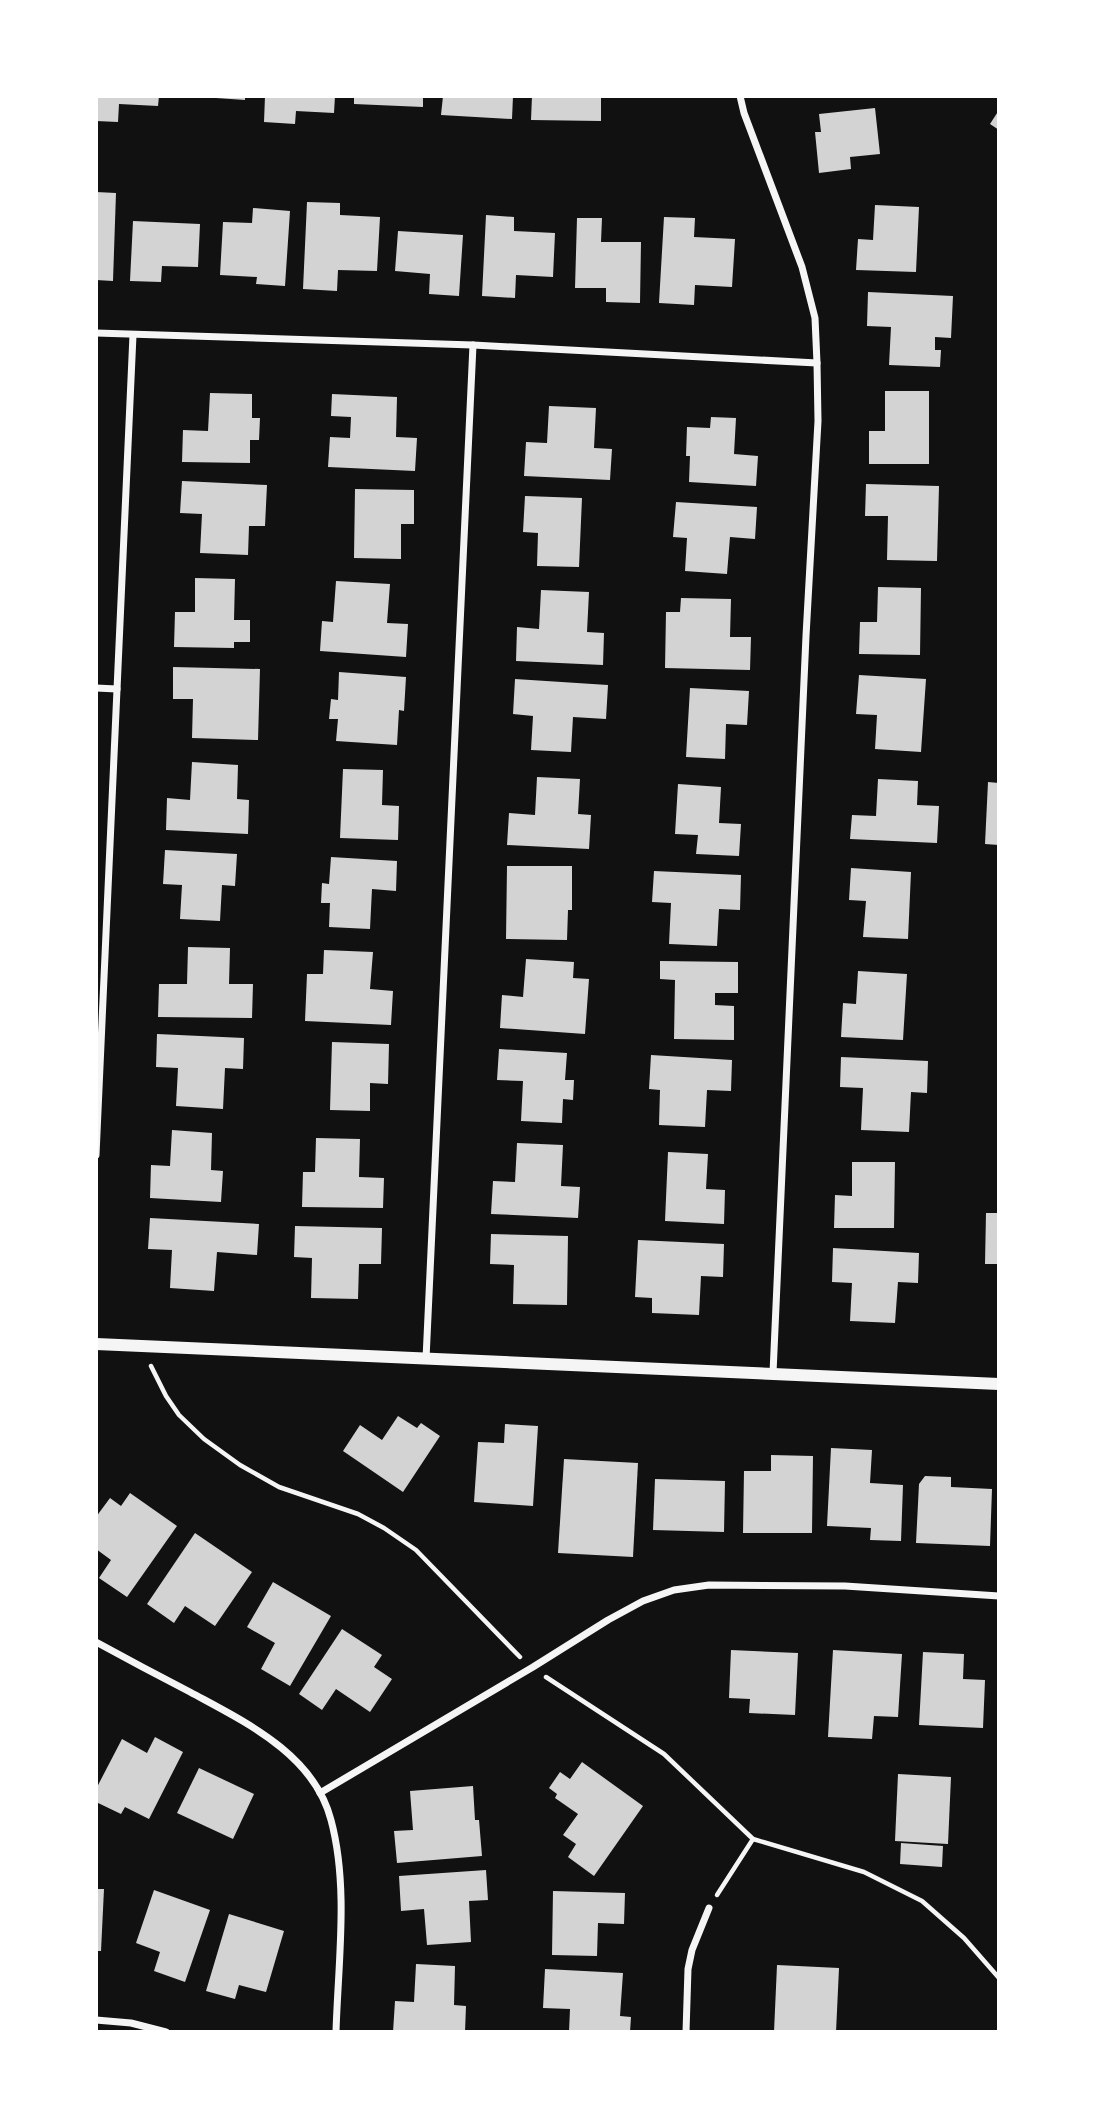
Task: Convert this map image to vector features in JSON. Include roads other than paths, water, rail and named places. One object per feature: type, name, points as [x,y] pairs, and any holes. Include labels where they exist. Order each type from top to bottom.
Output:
[{"type":"street","points":[[740,96],[802,267],[815,318],[817,363],[818,421],[773,1373]]},
{"type":"street","points":[[96,333],[473,345],[817,363]]},
{"type":"street","points":[[96,1154],[133,335]]},
{"type":"street","points":[[426,1359],[473,345]]},
{"type":"street","points":[[96,688],[117,690]]},
{"type":"street","points":[[96,1344],[999,1384]]},
{"type":"street","points":[[320,1793],[608,1620],[643,1601],[674,1590],[709,1585],[845,1586],[999,1596]]},
{"type":"street","points":[[96,1642],[257,1729],[296,1760],[320,1793],[331,1818],[340,1891],[336,2032]]},
{"type":"street","points":[[686,2032],[688,1969],[692,1950],[709,1908]]},
{"type":"street","points":[[96,2020],[131,2023],[166,2032]]}]
